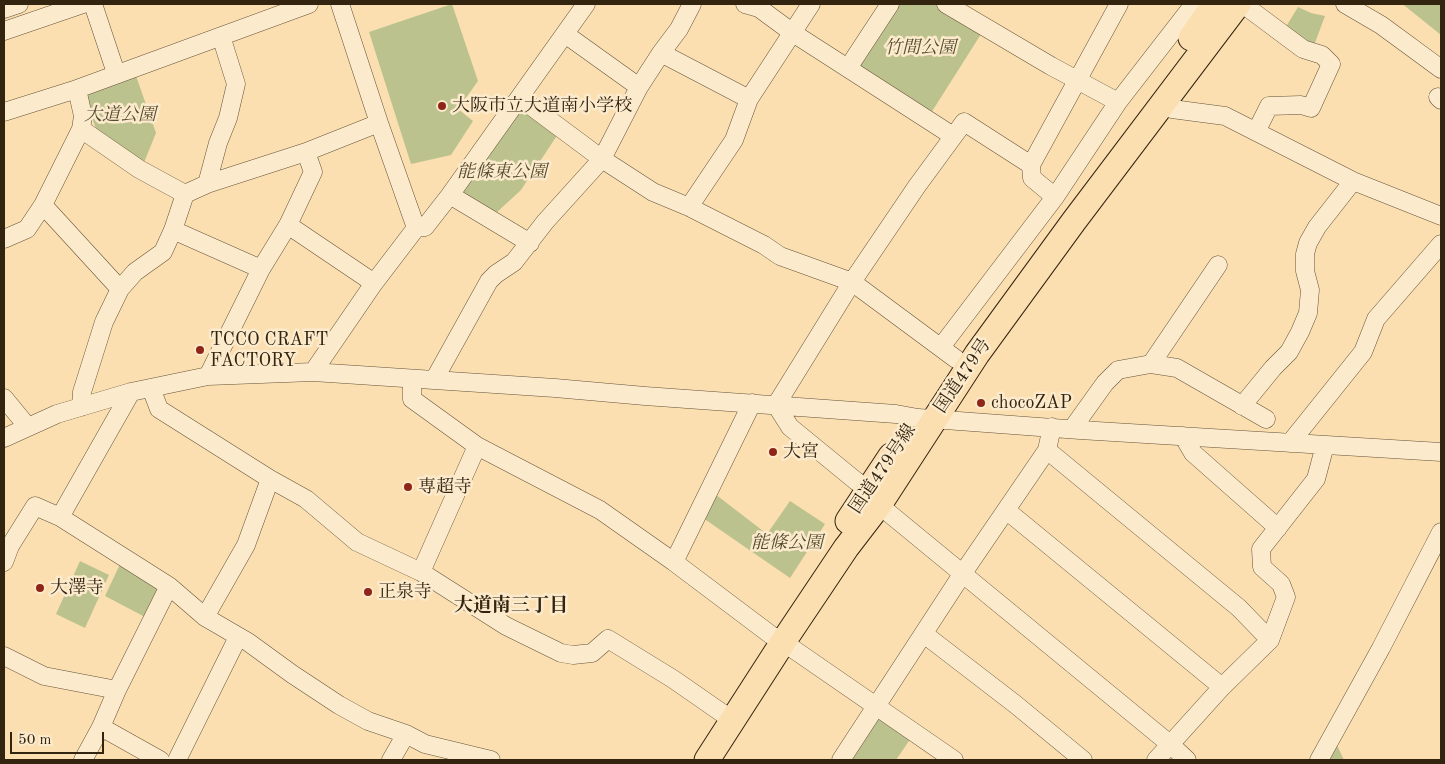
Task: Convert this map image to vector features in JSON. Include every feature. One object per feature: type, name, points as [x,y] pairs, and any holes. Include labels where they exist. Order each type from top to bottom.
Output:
[{"type":"highway","points":[[1066,209],[1215,4]]},
{"type":"highway","points":[[1066,209],[1246,5]]},
{"type":"highway","name":"国道479号線","points":[[777,639],[926,418],[958,354],[1066,209]]},
{"type":"highway","points":[[689,760],[777,639]]},
{"type":"highway","points":[[707,760],[777,639]]},
{"type":"street","points":[[4,9],[20,4]]},
{"type":"street","points":[[4,32],[83,4]]},
{"type":"street","points":[[93,4],[116,73]]},
{"type":"street","points":[[4,112],[77,89],[116,73],[309,4]]},
{"type":"street","points":[[340,4],[416,228]]},
{"type":"street","points":[[313,372],[374,283],[416,228],[425,227],[450,195],[586,4]]},
{"type":"street","points":[[434,380],[489,281],[514,262],[546,222],[602,159],[639,88],[661,52],[679,29],[692,4]]},
{"type":"street","points":[[745,4],[759,8],[792,33],[953,136]]},
{"type":"street","points":[[689,207],[734,140],[749,99],[811,4]]},
{"type":"street","points":[[848,68],[890,4]]},
{"type":"street","points":[[946,4],[1118,102]]},
{"type":"street","points":[[1119,4],[1031,165],[1032,178],[1066,209],[1118,102],[1194,4]]},
{"type":"street","points":[[1345,4],[1382,24],[1441,69]]},
{"type":"street","points":[[520,98],[602,159],[653,192],[689,207],[780,256],[852,282],[958,354],[1084,228],[1246,5],[1303,49],[1322,55],[1332,64],[1311,108],[1301,105],[1269,106],[1256,132]]},
{"type":"street","points":[[565,34],[639,88]]},
{"type":"street","points":[[207,184],[218,143],[228,118],[236,84],[222,36]]},
{"type":"street","points":[[661,52],[749,99]]},
{"type":"street","points":[[4,239],[27,229],[43,205],[81,129],[84,116],[77,89]]},
{"type":"street","points":[[1172,109],[1225,116],[1353,181],[1441,216]]},
{"type":"street","points":[[776,405],[852,282],[964,122],[1031,165]]},
{"type":"street","points":[[81,407],[82,392],[104,322],[120,289],[135,272],[163,252],[173,230],[185,194],[207,184],[306,152],[379,123]]},
{"type":"street","points":[[81,129],[139,169],[185,194]]},
{"type":"street","points":[[208,376],[261,269],[288,225],[313,172],[306,152]]},
{"type":"street","points":[[1242,406],[1273,368],[1289,352],[1300,332],[1308,313],[1310,290],[1305,254],[1308,242],[1317,227],[1353,181]]},
{"type":"street","points":[[450,195],[530,243]]},
{"type":"street","points":[[43,205],[120,289]]},
{"type":"street","points":[[288,225],[374,283]]},
{"type":"street","points":[[173,230],[261,269]]},
{"type":"street","points":[[1290,442],[1363,352],[1376,319],[1441,244]]},
{"type":"street","points":[[1151,364],[1218,265]]},
{"type":"street","points":[[1072,429],[1105,384],[1118,370],[1151,364],[1177,368],[1266,419]]},
{"type":"street","points":[[4,438],[57,414],[130,392],[208,376],[313,372],[752,403],[1072,429],[1441,452]]},
{"type":"street","points":[[412,379],[412,399],[477,446],[600,510],[674,562],[777,639],[954,760]]},
{"type":"street","points":[[151,388],[159,409],[270,479],[306,499],[357,542],[421,572],[506,626],[561,653],[573,655],[592,653],[608,639],[667,675],[722,713]]},
{"type":"street","points":[[60,517],[130,392]]},
{"type":"street","points":[[4,398],[27,426]]},
{"type":"street","points":[[674,562],[752,403]]},
{"type":"street","points":[[776,405],[790,427],[1187,760]]},
{"type":"street","points":[[841,760],[963,573],[1047,450],[1052,427]]},
{"type":"street","points":[[1184,436],[1193,453],[1278,528]]},
{"type":"street","points":[[1156,760],[1222,688],[1270,640],[1286,597],[1281,584],[1262,567],[1261,549],[1316,479],[1325,445]]},
{"type":"street","points":[[421,572],[477,446]]},
{"type":"street","points":[[1047,450],[1239,608],[1270,640]]},
{"type":"street","points":[[205,617],[246,545],[270,479]]},
{"type":"street","points":[[4,562],[10,546],[35,506],[60,517],[169,586],[205,617],[339,705],[368,721],[406,734],[425,744],[491,760]]},
{"type":"street","points":[[1006,510],[1222,688]]},
{"type":"street","points":[[1319,760],[1381,648],[1441,532]]},
{"type":"street","points":[[83,760],[101,727],[117,690],[169,586]]},
{"type":"street","points":[[924,634],[1015,704],[1083,760]]},
{"type":"street","points":[[177,760],[238,637]]},
{"type":"street","points":[[4,656],[44,676],[117,690]]},
{"type":"street","points":[[101,727],[160,760]]},
{"type":"street","points":[[391,760],[406,734]]},
{"type":"green space","points":[[452,4],[478,81],[458,109],[473,121],[451,155],[411,164],[369,32]]},
{"type":"green space","name":"竹間公園","points":[[896,4],[940,4],[983,31],[931,113],[861,69],[860,62]]},
{"type":"green space","points":[[1403,4],[1441,4],[1441,35],[1405,6]]},
{"type":"green space","points":[[1298,7],[1311,13],[1325,16],[1313,48],[1284,30]]},
{"type":"green space","name":"大道公園","points":[[135,73],[156,133],[143,165],[99,137],[84,96],[87,90]]},
{"type":"green space","name":"能條東公園","points":[[524,107],[558,134],[521,190],[495,214],[460,195],[516,108]]},
{"type":"green space","name":"能條公園","points":[[715,494],[767,534],[790,501],[825,524],[790,578],[703,518]]},
{"type":"green space","points":[[122,560],[155,584],[158,594],[145,617],[105,596]]},
{"type":"green space","points":[[80,561],[109,575],[85,628],[56,614]]},
{"type":"green space","points":[[877,717],[911,738],[896,760],[849,760]]},
{"type":"green space","points":[[1336,743],[1344,760],[1326,760]]},
{"type":"place","name":"大阪市立大道南小学校","points":[[442,106]]},
{"type":"place","name":"TCCO CRAFT FACTORY","points":[[200,350]]},
{"type":"place","name":"chocoZAP","points":[[981,403]]},
{"type":"place","name":"大宮","points":[[773,452]]},
{"type":"place","name":"専超寺","points":[[408,487]]},
{"type":"place","name":"大澤寺","points":[[40,588]]},
{"type":"place","name":"正泉寺","points":[[368,592]]},
{"type":"district","name":"大道南三丁目","points":[[511,606]]}]
